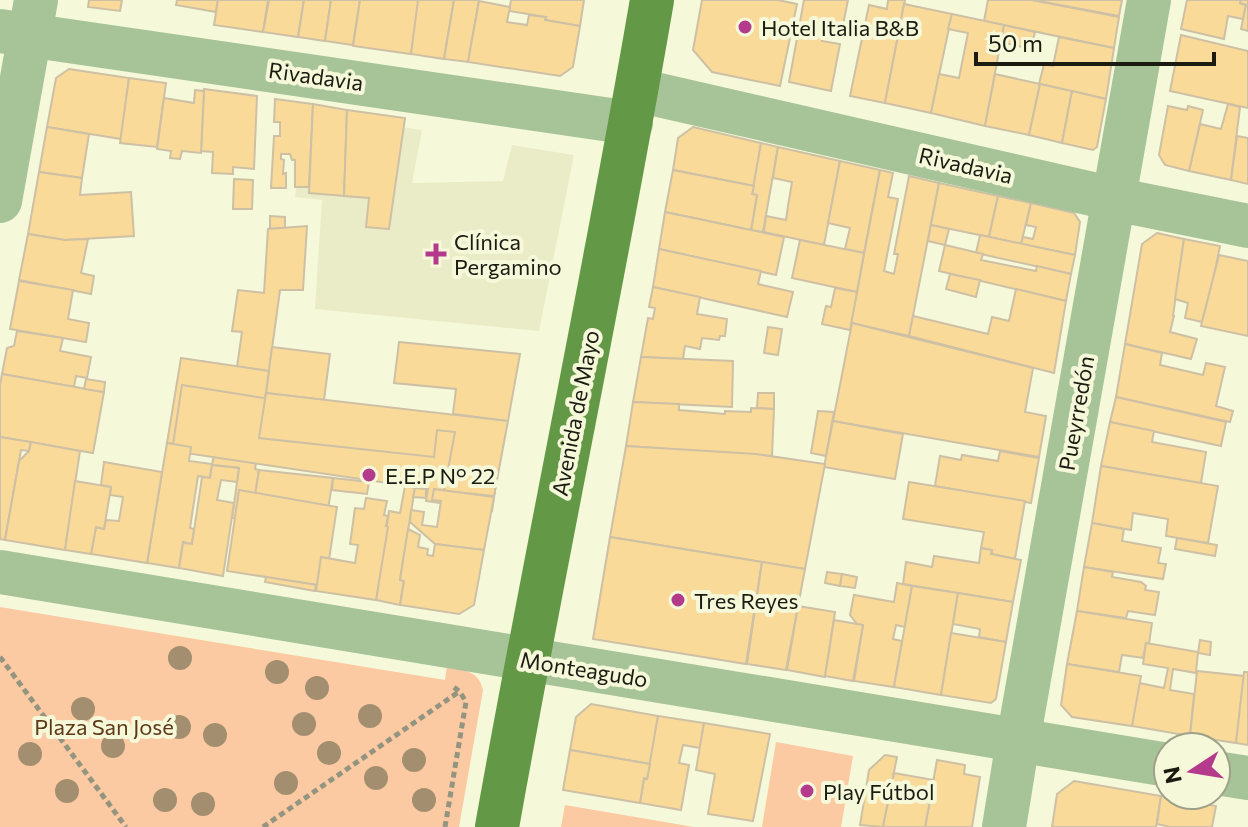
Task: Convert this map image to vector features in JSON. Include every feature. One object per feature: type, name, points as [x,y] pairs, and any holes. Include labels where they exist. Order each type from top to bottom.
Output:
[{"type":"main road","name":"Avenida de Mayo","points":[[497,827],[652,0]]},
{"type":"street","name":"Pueyrredón","points":[[1004,827],[1149,0]]},
{"type":"street","name":"Rivadavia","points":[[22,22],[634,106],[1248,226]]},
{"type":"street","points":[[0,201],[22,22]]},
{"type":"street","name":"Monteagudo","points":[[0,572],[1152,762]]},
{"type":"path","points":[[0,657],[126,827]]},
{"type":"path","points":[[445,827],[466,702],[460,692],[450,685]]},
{"type":"path","points":[[263,827],[466,687]]},
{"type":"shaded area","name":"Clínica Pergamino","points":[[309,114],[422,130],[412,183],[503,181],[512,145],[574,155],[539,331],[315,309],[322,200],[295,197]]},
{"type":"green space","name":"Plaza San José","points":[[0,607],[445,680],[447,666],[470,672],[483,690],[459,827],[0,827]]},
{"type":"green space","name":"Play Fútbol","points":[[776,742],[853,756],[841,827],[762,827]]},
{"type":"green space","points":[[565,805],[694,827],[561,827]]},
{"type":"building","points":[[89,0],[122,0],[120,11],[88,7]]},
{"type":"building","points":[[177,0],[218,0],[216,12],[176,5]]},
{"type":"building","points":[[218,0],[268,0],[263,32],[214,25]]},
{"type":"building","points":[[269,0],[304,0],[298,37],[263,32]]},
{"type":"building","points":[[304,0],[331,0],[325,41],[298,37]]},
{"type":"building","points":[[331,0],[360,0],[353,45],[325,41]]},
{"type":"building","points":[[360,0],[419,0],[411,54],[353,46]]},
{"type":"building","points":[[418,0],[454,0],[444,59],[411,54]]},
{"type":"building","points":[[454,0],[479,0],[468,62],[444,59]]},
{"type":"building","points":[[511,0],[584,0],[580,26],[509,11]]},
{"type":"building","name":"Hotel Italia B&B","points":[[702,0],[778,0],[797,4],[780,86],[712,72],[693,50]]},
{"type":"building","points":[[804,0],[848,0],[843,25],[825,22],[822,41],[840,44],[831,91],[789,82]]},
{"type":"building","points":[[888,0],[905,0],[885,103],[850,96],[869,5],[887,9]]},
{"type":"building","points":[[988,0],[1032,0],[1119,17],[1114,48],[984,21]]},
{"type":"building","points":[[1033,0],[1122,0],[1119,16]]},
{"type":"building","points":[[1187,0],[1241,0],[1240,3],[1246,5],[1243,19],[1228,16],[1224,39],[1181,29]]},
{"type":"building","points":[[1241,0],[1248,0],[1248,31],[1241,29],[1246,5],[1240,3]]},
{"type":"building","points":[[479,1],[510,7],[507,22],[527,25],[529,15],[580,26],[573,67],[560,76],[468,62]]},
{"type":"building","points":[[904,4],[952,14],[931,113],[885,103]]},
{"type":"building","points":[[952,14],[1004,25],[985,126],[931,113],[939,74],[959,78],[968,33],[948,29]]},
{"type":"building","points":[[1004,25],[1035,32],[1031,49],[1001,42]]},
{"type":"building","points":[[1181,35],[1248,51],[1248,108],[1170,91]]},
{"type":"building","points":[[1059,37],[1114,48],[1106,99],[1039,84],[1044,64],[1053,66]]},
{"type":"building","points":[[69,69],[129,78],[121,139],[47,127],[56,78]]},
{"type":"building","points":[[995,74],[1040,84],[1029,135],[985,126]]},
{"type":"building","points":[[129,78],[166,83],[157,147],[120,143]]},
{"type":"building","points":[[1040,84],[1072,91],[1062,143],[1029,135]]},
{"type":"building","points":[[204,89],[257,96],[254,169],[233,167],[233,174],[212,173],[213,152],[201,151]]},
{"type":"building","points":[[195,90],[204,91],[201,153],[182,151],[180,159],[170,158],[171,151],[157,149],[164,98],[194,103]]},
{"type":"building","points":[[1072,91],[1106,99],[1097,147],[1093,150],[1062,143]]},
{"type":"building","points":[[275,99],[313,104],[309,187],[295,187],[295,160],[290,154],[281,154],[286,188],[271,188],[274,136],[280,136],[280,122],[274,122]]},
{"type":"building","points":[[313,104],[347,110],[344,196],[309,193]]},
{"type":"building","points":[[1228,104],[1240,107],[1231,180],[1189,171],[1200,124],[1221,129]]},
{"type":"building","points":[[1168,106],[1203,110],[1189,171],[1165,165],[1159,155]]},
{"type":"building","points":[[347,110],[405,118],[389,229],[366,227],[369,198],[344,196]]},
{"type":"building","points":[[47,127],[89,134],[82,178],[39,172]]},
{"type":"building","points":[[693,127],[761,143],[754,186],[673,170],[678,138]]},
{"type":"building","points":[[1237,136],[1248,138],[1248,184],[1231,180]]},
{"type":"building","points":[[761,143],[778,147],[763,232],[751,230],[757,195],[752,194]]},
{"type":"building","points":[[778,147],[840,161],[824,245],[764,232],[766,216],[786,220],[792,182],[773,178]]},
{"type":"building","points":[[840,161],[880,170],[864,253],[845,249],[850,228],[828,223]]},
{"type":"building","points":[[673,170],[754,186],[752,194],[757,195],[751,230],[665,212]]},
{"type":"building","points":[[880,170],[893,173],[888,197],[898,199],[884,271],[894,274],[898,254],[894,254],[909,176],[939,183],[909,336],[851,323]]},
{"type":"building","points":[[39,172],[82,178],[80,195],[131,192],[134,236],[65,240],[28,234]]},
{"type":"building","points":[[234,179],[253,180],[252,209],[233,209]]},
{"type":"building","points":[[939,183],[998,196],[989,237],[931,225]]},
{"type":"building","points":[[998,196],[1031,203],[1021,244],[989,237]]},
{"type":"building","points":[[1031,203],[1074,213],[1080,222],[1075,255],[1021,244],[1023,237],[1033,239],[1036,227],[1026,225]]},
{"type":"building","points":[[665,212],[784,237],[776,275],[659,249]]},
{"type":"building","points":[[270,216],[285,217],[285,228],[270,229]]},
{"type":"building","points":[[931,225],[949,229],[945,245],[928,241]]},
{"type":"building","points":[[307,226],[303,290],[280,290],[269,371],[237,367],[242,332],[232,331],[238,290],[264,293],[268,229]]},
{"type":"building","points":[[1157,233],[1184,239],[1170,332],[1197,339],[1191,359],[1125,344],[1142,244]]},
{"type":"building","points":[[28,234],[65,240],[88,239],[81,273],[94,276],[91,294],[19,280]]},
{"type":"building","points":[[980,235],[1075,255],[1071,274],[976,253]]},
{"type":"building","points":[[1184,239],[1220,246],[1202,322],[1185,318],[1188,303],[1175,299]]},
{"type":"building","points":[[800,240],[864,253],[857,292],[792,278]]},
{"type":"building","points":[[945,245],[983,254],[981,260],[1036,271],[1037,266],[1071,274],[1066,301],[939,271]]},
{"type":"building","points":[[659,249],[761,271],[758,284],[793,292],[787,317],[653,287]]},
{"type":"building","points":[[1219,255],[1248,261],[1248,336],[1201,326]]},
{"type":"building","points":[[950,274],[980,280],[976,297],[946,289]]},
{"type":"building","points":[[19,281],[73,290],[68,319],[89,323],[86,342],[10,329]]},
{"type":"building","points":[[653,287],[700,297],[697,314],[727,319],[725,336],[720,336],[719,340],[702,338],[700,349],[685,346],[683,359],[641,357],[648,318],[653,319],[655,308],[649,307]]},
{"type":"building","points":[[835,288],[857,292],[850,330],[822,324],[826,306],[831,307]]},
{"type":"building","points":[[1016,289],[1066,301],[1054,373],[909,336],[913,316],[988,334],[992,317],[1009,321]]},
{"type":"building","points":[[852,323],[1033,368],[1025,412],[1046,416],[1039,457],[833,421]]},
{"type":"building","points":[[768,327],[782,329],[778,355],[764,353]]},
{"type":"building","points":[[17,331],[63,338],[60,351],[91,357],[87,378],[76,376],[74,387],[2,374],[7,348],[14,346]]},
{"type":"building","points":[[399,342],[520,354],[508,421],[453,414],[456,389],[394,383]]},
{"type":"building","points":[[1125,344],[1162,353],[1160,365],[1203,375],[1206,363],[1225,367],[1216,406],[1233,411],[1230,422],[1116,397]]},
{"type":"building","points":[[272,347],[330,354],[324,400],[266,393]]},
{"type":"building","points":[[641,357],[733,361],[732,407],[633,402]]},
{"type":"building","points":[[181,358],[269,371],[251,521],[232,518],[239,468],[212,465],[215,450],[167,443]]},
{"type":"building","points":[[2,374],[104,392],[93,453],[0,437]]},
{"type":"building","points":[[86,379],[105,382],[104,392],[84,389]]},
{"type":"building","name":"E.E.P N° 22","points":[[182,385],[503,436],[492,511],[426,501],[428,489],[172,451]]},
{"type":"building","points":[[266,393],[508,421],[494,496],[444,491],[455,432],[437,430],[434,457],[259,438]]},
{"type":"building","points":[[758,393],[774,393],[774,409],[757,408]]},
{"type":"building","points":[[1116,397],[1226,422],[1221,446],[1110,422]]},
{"type":"building","points":[[633,402],[679,404],[679,410],[725,414],[725,411],[751,412],[751,408],[774,409],[772,456],[626,446]]},
{"type":"building","points":[[818,411],[834,412],[826,456],[811,453]]},
{"type":"building","points":[[833,421],[903,434],[895,479],[824,467]]},
{"type":"building","points":[[1110,422],[1154,431],[1152,442],[1206,452],[1201,483],[1101,466]]},
{"type":"building","points":[[0,437],[31,442],[29,451],[21,450],[5,540],[0,539]]},
{"type":"building","points":[[31,442],[80,451],[65,550],[5,540],[19,461],[29,451]]},
{"type":"building","points":[[167,443],[191,447],[189,461],[212,464],[210,478],[198,476],[190,528],[194,529],[192,544],[183,542],[179,568],[147,563]]},
{"type":"building","points":[[626,446],[756,454],[825,464],[805,569],[610,537]]},
{"type":"building","points":[[1000,451],[1039,458],[1031,503],[935,486],[940,456],[961,460],[962,455],[998,461]]},
{"type":"building","points":[[104,462],[162,472],[147,563],[91,554],[96,527],[104,529],[106,520],[119,521],[123,497],[110,495],[111,487],[101,485]]},
{"type":"building","points":[[212,465],[239,468],[237,482],[221,480],[217,500],[234,503],[223,576],[179,568],[183,543],[192,544],[202,477],[210,478]]},
{"type":"building","points":[[1101,466],[1218,486],[1208,543],[1166,536],[1168,519],[1133,513],[1131,530],[1092,523]]},
{"type":"building","points":[[259,470],[333,478],[315,591],[265,582],[272,545],[278,542],[280,531],[307,535],[307,530],[251,521]]},
{"type":"building","points":[[333,478],[369,482],[367,494],[332,490]]},
{"type":"building","points":[[75,481],[111,487],[104,529],[96,527],[91,554],[65,550]]},
{"type":"building","points":[[909,482],[1025,501],[1015,559],[981,548],[984,532],[903,519]]},
{"type":"building","points":[[405,486],[415,488],[400,580],[404,581],[400,605],[376,600],[389,511],[400,513]]},
{"type":"building","points":[[415,488],[426,489],[426,498],[413,497]]},
{"type":"building","points":[[434,489],[494,497],[484,550],[435,544],[410,522],[411,510],[424,512],[422,525],[437,527],[441,501],[432,500]]},
{"type":"building","points":[[239,490],[337,507],[325,586],[227,571]]},
{"type":"building","points":[[366,498],[387,501],[384,515],[388,516],[388,527],[376,600],[316,591],[321,557],[355,563],[358,545],[350,544],[355,508],[364,509]]},
{"type":"building","points":[[1092,523],[1124,529],[1122,541],[1161,548],[1158,563],[1166,564],[1163,579],[1084,567]]},
{"type":"building","points":[[408,529],[420,535],[418,547],[428,549],[427,555],[433,556],[435,544],[484,550],[474,605],[459,614],[400,605],[404,581],[400,580]]},
{"type":"building","name":"Tres Reyes","points":[[610,537],[762,562],[746,664],[593,639]]},
{"type":"building","points":[[1177,538],[1217,545],[1215,556],[1175,549]]},
{"type":"building","points":[[981,548],[992,550],[991,554],[1021,560],[1013,602],[903,584],[906,562],[932,567],[934,556],[979,563]]},
{"type":"building","points":[[762,562],[805,569],[786,670],[747,664]]},
{"type":"building","points":[[1084,567],[1113,572],[1112,577],[1141,582],[1146,586],[1145,590],[1159,592],[1155,615],[1128,611],[1126,618],[1077,611]]},
{"type":"building","points":[[827,572],[842,574],[840,586],[825,583]]},
{"type":"building","points":[[842,574],[857,577],[855,588],[840,586]]},
{"type":"building","points":[[897,583],[912,586],[905,627],[896,625],[893,639],[902,641],[894,687],[854,681],[863,625],[857,624],[850,615],[854,595],[894,602]]},
{"type":"building","points":[[912,586],[958,593],[941,695],[894,687]]},
{"type":"building","points":[[958,593],[1013,602],[1006,642],[979,637],[980,629],[953,624]]},
{"type":"building","points":[[798,606],[835,612],[825,677],[787,670]]},
{"type":"building","points":[[1077,611],[1152,623],[1143,658],[1122,655],[1119,672],[1067,664]]},
{"type":"building","points":[[834,620],[863,625],[853,681],[825,676]]},
{"type":"building","points":[[951,633],[1006,642],[996,699],[991,703],[941,695]]},
{"type":"building","points":[[1200,640],[1211,642],[1210,655],[1198,653]]},
{"type":"building","points":[[1146,643],[1198,652],[1196,673],[1173,669],[1170,690],[1194,694],[1190,731],[1161,731],[1132,726],[1139,683],[1164,688],[1168,668],[1143,664]]},
{"type":"building","points":[[1067,664],[1141,676],[1132,726],[1072,717],[1061,705]]},
{"type":"building","points":[[1197,671],[1244,676],[1236,743],[1232,742],[1232,731],[1191,731]]},
{"type":"building","points":[[1244,672],[1248,672],[1248,745],[1236,743]]},
{"type":"building","points":[[591,704],[658,716],[650,764],[570,750],[576,717]]},
{"type":"building","points":[[658,716],[704,723],[700,748],[683,745],[679,763],[689,765],[681,810],[640,803]]},
{"type":"building","points":[[704,723],[770,734],[753,821],[708,814],[715,774],[696,770]]},
{"type":"building","points":[[570,750],[650,764],[640,803],[563,790]]},
{"type":"building","points":[[885,755],[897,757],[883,827],[860,825],[869,770]]},
{"type":"building","points":[[937,760],[965,765],[964,774],[980,777],[972,827],[925,827]]},
{"type":"building","points":[[894,773],[934,780],[925,827],[883,827]]},
{"type":"building","points":[[1074,781],[1152,794],[1152,811],[1159,811],[1156,827],[1052,827],[1057,794]]},
{"type":"building","points":[[1159,811],[1215,811],[1212,827],[1157,824]]},
{"type":"place","name":"Hotel Italia B&B","points":[[745,27]]},
{"type":"place","name":"Clínica Pergamino","points":[[436,254]]},
{"type":"place","name":"E.E.P N° 22","points":[[369,475]]},
{"type":"place","name":"Tres Reyes","points":[[678,600]]},
{"type":"place","name":"Play Fútbol","points":[[807,791]]}]
